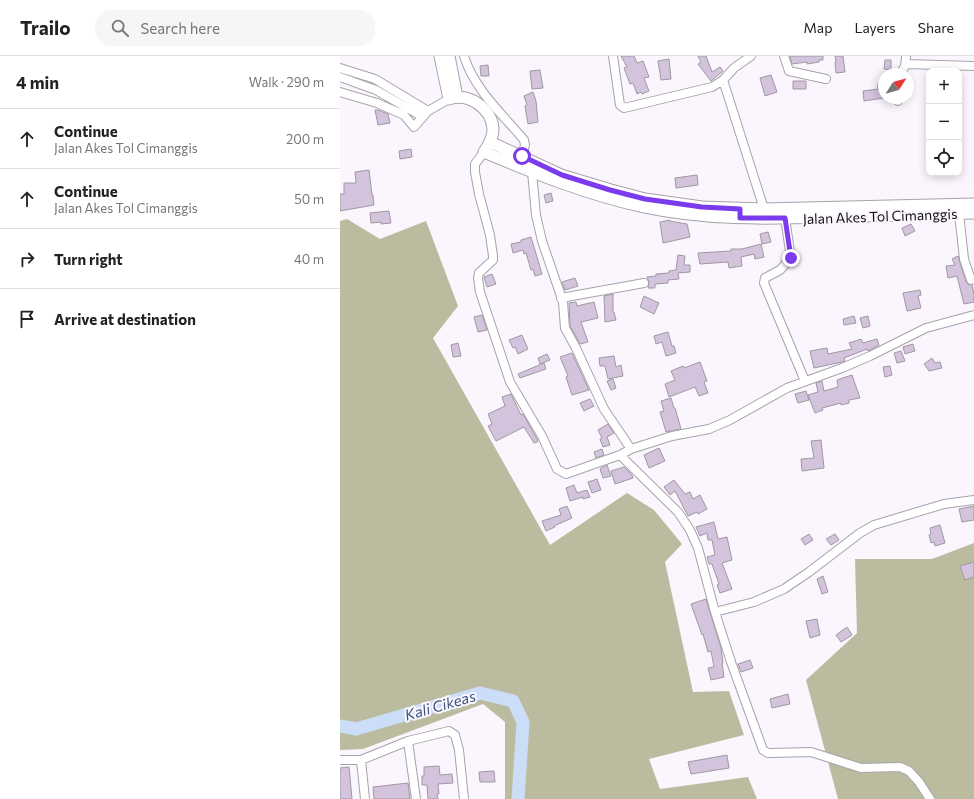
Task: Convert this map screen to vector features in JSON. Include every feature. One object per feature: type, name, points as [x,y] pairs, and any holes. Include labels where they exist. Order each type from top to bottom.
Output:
[{"type":"main road","points":[[440,56],[453,98]]},
{"type":"main road","points":[[449,56],[453,98]]},
{"type":"main road","points":[[453,98],[476,103],[488,113],[493,128],[490,142],[484,152]]},
{"type":"main road","name":"Jalan Akes Tol Cimanggis","points":[[490,142],[562,175],[610,190],[645,199],[740,214],[785,218],[974,213]]},
{"type":"main road","name":"Jalan Akes Tol Cimanggis","points":[[484,152],[532,172],[610,199],[645,207],[697,215],[740,214],[764,209],[974,204]]},
{"type":"street","points":[[464,56],[466,64],[480,88],[524,140],[525,145],[522,156]]},
{"type":"street","points":[[613,56],[620,105],[624,108],[712,87],[751,56]]},
{"type":"street","points":[[784,56],[789,71],[826,79]]},
{"type":"street","points":[[906,60],[974,66]]},
{"type":"street","points":[[340,68],[375,79],[426,114]]},
{"type":"street","points":[[340,77],[376,90],[426,114]]},
{"type":"street","points":[[722,80],[764,209]]},
{"type":"street","points":[[340,92],[377,103],[404,115],[414,127],[426,114],[453,98]]},
{"type":"street","points":[[484,152],[475,164],[475,172],[479,194],[490,235],[493,260],[479,272],[478,278],[480,292],[510,382],[542,436],[557,469],[561,473],[569,474],[620,455],[631,449],[672,436],[713,427],[730,420],[782,390],[863,359],[926,328],[974,315]]},
{"type":"street","points":[[532,172],[536,215],[542,241],[561,298],[565,328],[576,348],[604,409],[631,449]]},
{"type":"street","points":[[959,213],[964,259],[971,280]]},
{"type":"street","points":[[785,218],[791,258],[780,270],[765,278],[764,283],[805,381]]},
{"type":"street","points":[[561,298],[644,283]]},
{"type":"street","points":[[620,455],[678,512],[685,521],[698,548],[715,612],[731,662],[763,750],[768,753],[811,752],[861,768],[900,767],[909,771],[919,782],[930,799]]},
{"type":"street","points":[[715,612],[754,602],[784,589],[860,533],[874,525],[944,504],[974,500]]},
{"type":"street","points":[[340,760],[361,760],[408,740],[449,731],[455,735],[459,750],[464,799]]},
{"type":"street","points":[[408,740],[416,799]]},
{"type":"street","points":[[361,760],[365,799]]},
{"type":"green space","points":[[347,219],[380,239],[426,221],[458,306],[433,338],[550,545],[627,493],[654,510],[682,544],[665,562],[693,692],[729,691],[744,735],[649,759],[660,789],[748,777],[757,799],[505,799],[505,722],[483,704],[363,749],[340,750],[340,221]]},
{"type":"green space","points":[[974,543],[974,799],[838,799],[806,680],[857,633],[855,559],[932,559]]},
{"type":"building","points":[[621,56],[634,56],[637,63],[643,61],[649,77],[644,78],[649,91],[642,94],[641,92],[637,94],[633,83],[630,84],[624,68],[627,67]]},
{"type":"building","points":[[698,56],[706,56],[712,72],[720,67],[723,71],[711,81],[698,64],[701,62]]},
{"type":"building","points":[[790,56],[823,56],[823,60],[807,64],[807,62],[792,64]]},
{"type":"building","points":[[835,56],[843,56],[845,72],[836,73]]},
{"type":"building","points":[[669,59],[671,79],[661,80],[658,61]]},
{"type":"building","points":[[885,60],[891,60],[891,68],[884,68]]},
{"type":"building","points":[[488,65],[489,76],[481,76],[480,66]]},
{"type":"building","points":[[540,70],[543,88],[532,89],[530,71]]},
{"type":"building","points":[[771,75],[777,92],[765,96],[760,78]]},
{"type":"building","points":[[793,81],[806,81],[806,89],[793,89]]},
{"type":"building","points":[[878,89],[878,99],[864,101],[863,91]]},
{"type":"building","points":[[533,92],[536,101],[538,122],[528,124],[525,106],[527,105],[524,96]]},
{"type":"building","points":[[375,110],[388,114],[390,123],[378,125]]},
{"type":"building","points":[[411,149],[412,157],[400,159],[399,151]]},
{"type":"building","points":[[369,170],[374,205],[340,211],[340,194],[344,194],[344,183],[356,183],[355,172]]},
{"type":"building","points":[[697,175],[698,185],[676,188],[675,178]]},
{"type":"building","points":[[551,193],[553,201],[546,203],[544,195]]},
{"type":"building","points":[[389,211],[391,223],[371,223],[370,213]]},
{"type":"building","points":[[670,220],[687,224],[690,237],[663,243],[660,222]]},
{"type":"building","points":[[911,224],[915,231],[905,236],[902,228]]},
{"type":"building","points":[[768,232],[771,242],[762,244],[760,234]]},
{"type":"building","points":[[531,237],[542,274],[535,276],[533,269],[531,270],[526,253],[524,254],[523,250],[513,253],[511,244],[521,242],[521,240]]},
{"type":"building","points":[[761,244],[764,257],[755,259],[754,254],[741,257],[742,266],[729,268],[728,262],[700,264],[698,253],[731,251],[731,249],[742,249]]},
{"type":"building","points":[[678,255],[685,256],[684,265],[690,265],[690,272],[678,273],[679,279],[668,280],[668,283],[655,284],[655,288],[648,288],[649,282],[647,277],[656,276],[656,274],[669,273],[669,271],[676,270]]},
{"type":"building","points":[[958,256],[966,282],[972,285],[974,302],[964,304],[957,276],[948,278],[946,266],[955,265],[952,259]]},
{"type":"building","points":[[492,274],[496,284],[487,287],[484,277]]},
{"type":"building","points":[[575,278],[578,286],[565,290],[562,282]]},
{"type":"building","points":[[920,290],[921,295],[918,296],[921,308],[907,311],[903,293]]},
{"type":"building","points":[[613,294],[613,312],[616,320],[605,322],[604,296]]},
{"type":"building","points":[[644,296],[659,303],[654,314],[640,307]]},
{"type":"building","points":[[576,302],[577,306],[594,302],[598,318],[581,322],[588,342],[580,344],[570,326],[569,303]]},
{"type":"building","points":[[482,315],[487,330],[478,332],[474,317]]},
{"type":"building","points":[[854,316],[856,323],[844,325],[843,319]]},
{"type":"building","points":[[868,316],[870,326],[863,328],[860,318]]},
{"type":"building","points":[[668,332],[672,346],[674,346],[676,353],[666,356],[662,342],[656,344],[654,336]]},
{"type":"building","points":[[522,335],[528,349],[518,354],[515,347],[513,348],[509,340]]},
{"type":"building","points":[[861,339],[863,343],[877,339],[879,345],[868,351],[867,349],[844,358],[845,361],[814,368],[810,351],[827,348],[828,354],[852,349],[849,343]]},
{"type":"building","points":[[458,343],[461,356],[453,357],[451,345]]},
{"type":"building","points":[[913,344],[915,351],[905,354],[903,347]]},
{"type":"building","points":[[901,351],[905,361],[897,363],[894,353]]},
{"type":"building","points":[[572,353],[589,390],[572,395],[566,377],[568,376],[560,357]]},
{"type":"building","points":[[547,354],[550,360],[540,364],[538,358]]},
{"type":"building","points":[[614,356],[616,367],[621,365],[623,376],[608,379],[605,366],[600,366],[599,358]]},
{"type":"building","points":[[932,358],[935,363],[940,362],[942,368],[929,371],[924,364]]},
{"type":"building","points":[[700,362],[707,381],[704,382],[708,393],[699,396],[695,387],[669,397],[665,384],[675,380],[671,371],[683,366],[684,368]]},
{"type":"building","points":[[544,363],[546,369],[520,378],[518,374]]},
{"type":"building","points":[[890,366],[892,375],[885,377],[883,367]]},
{"type":"building","points":[[852,375],[860,398],[849,400],[849,403],[841,405],[841,403],[822,408],[823,410],[815,413],[808,395],[818,392],[816,383],[822,381],[824,391],[838,387],[837,380]]},
{"type":"building","points":[[613,379],[616,388],[611,390],[607,381]]},
{"type":"building","points":[[806,391],[809,400],[798,403],[795,394]]},
{"type":"building","points":[[511,394],[521,415],[523,414],[537,439],[537,442],[534,443],[524,427],[496,441],[488,426],[492,424],[488,414],[505,406],[502,397]]},
{"type":"building","points":[[671,398],[681,429],[666,432],[660,412],[664,411],[661,401]]},
{"type":"building","points":[[590,399],[594,406],[584,411],[580,403]]},
{"type":"building","points":[[608,424],[614,433],[607,437],[610,445],[603,447],[600,439],[602,438],[598,430]]},
{"type":"building","points":[[821,440],[824,468],[802,471],[801,459],[814,458],[811,441]]},
{"type":"building","points":[[659,448],[665,461],[649,468],[644,455]]},
{"type":"building","points":[[602,449],[604,455],[596,458],[594,452]]},
{"type":"building","points":[[607,465],[611,476],[603,478],[600,469]]},
{"type":"building","points":[[624,467],[633,478],[615,484],[611,471]]},
{"type":"building","points":[[597,479],[601,490],[592,493],[588,482]]},
{"type":"building","points":[[674,480],[685,494],[690,492],[693,499],[700,495],[707,509],[698,514],[697,512],[688,516],[675,491],[670,495],[664,487]]},
{"type":"building","points":[[574,485],[577,493],[587,490],[590,497],[583,499],[583,497],[570,501],[566,488]]},
{"type":"building","points":[[567,506],[572,518],[546,531],[542,521],[561,515],[559,509]]},
{"type":"building","points":[[974,506],[974,520],[962,522],[959,509]]},
{"type":"building","points":[[714,522],[718,539],[727,537],[732,560],[722,563],[732,589],[720,593],[717,585],[719,584],[712,564],[709,564],[707,557],[715,555],[712,540],[708,540],[707,533],[700,536],[696,527]]},
{"type":"building","points":[[940,525],[945,543],[935,546],[934,542],[931,543],[929,535],[931,534],[930,528]]},
{"type":"building","points":[[809,534],[813,540],[805,545],[801,539]]},
{"type":"building","points":[[835,534],[839,540],[831,545],[826,539]]},
{"type":"building","points":[[974,562],[974,577],[965,580],[960,566]]},
{"type":"building","points":[[823,576],[828,592],[822,594],[817,579]]},
{"type":"building","points":[[706,599],[721,648],[724,677],[711,680],[708,668],[714,667],[711,651],[708,652],[703,634],[702,635],[691,604]]},
{"type":"building","points":[[817,619],[820,635],[810,638],[806,621]]},
{"type":"building","points":[[847,627],[852,635],[841,642],[836,635]]},
{"type":"building","points":[[750,660],[753,668],[741,672],[738,664]]},
{"type":"building","points":[[788,694],[790,704],[772,708],[770,699]]},
{"type":"building","points":[[727,755],[729,768],[691,774],[688,762]]},
{"type":"building","points":[[439,766],[440,775],[452,774],[453,783],[438,784],[438,799],[428,799],[427,785],[422,785],[424,767]]},
{"type":"building","points":[[349,767],[352,799],[340,799],[340,768]]},
{"type":"building","points":[[494,771],[495,782],[480,782],[479,772]]},
{"type":"building","points":[[408,783],[410,799],[374,799],[373,787]]},
{"type":"waterway","name":"Kali Cikeas","points":[[340,726],[356,729],[480,693],[513,701],[523,722],[518,799]]},
{"type":"route","points":[[522,156],[562,175],[645,199],[702,207],[740,209],[740,218],[785,218],[791,258]]}]
